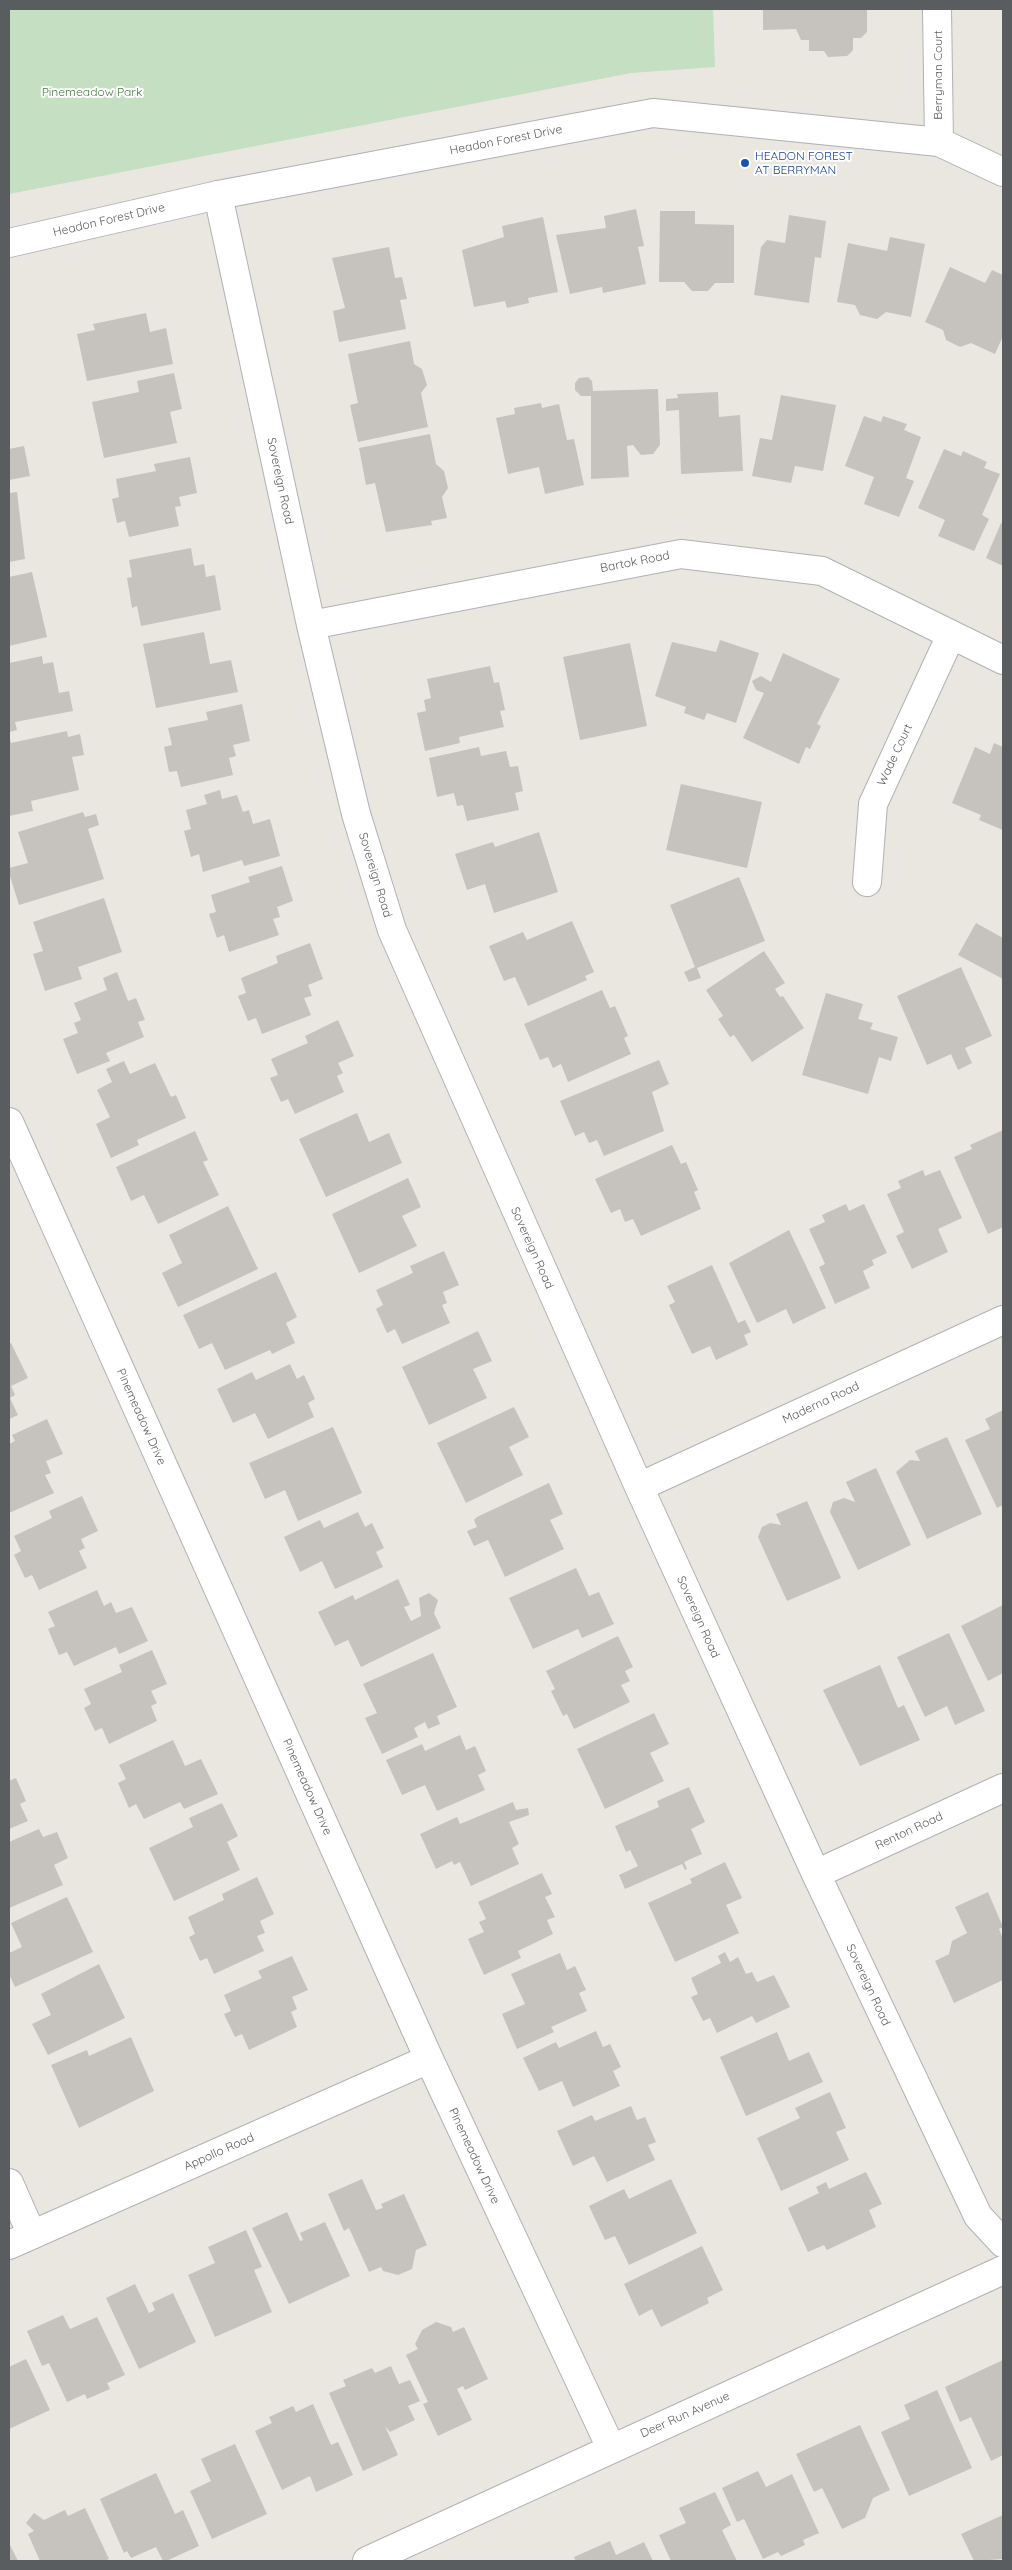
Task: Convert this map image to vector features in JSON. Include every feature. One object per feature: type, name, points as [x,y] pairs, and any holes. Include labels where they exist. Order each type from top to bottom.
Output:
[{"type":"street","name":"Berryman Court","points":[[938,9],[939,142]]},
{"type":"street","name":"Headon Forest Drive","points":[[9,243],[218,195],[653,113],[939,142],[1003,172]]},
{"type":"street","name":"Sovereign Road","points":[[218,195],[311,625],[356,814],[392,930],[639,1487],[816,1874],[978,2216],[1003,2243]]},
{"type":"street","name":"Bartok Road","points":[[311,625],[681,554],[822,571],[1003,660]]},
{"type":"street","name":"Wade Court","points":[[867,882],[873,804],[950,635]]},
{"type":"street","name":"Pinemeadow Drive","points":[[9,1122],[429,2059],[611,2448]]},
{"type":"street","name":"Maderna Road","points":[[639,1487],[1003,1320]]},
{"type":"street","name":"Renton Road","points":[[816,1874],[1003,1788]]},
{"type":"street","name":"Appollo Road","points":[[20,2240],[429,2059]]},
{"type":"street","points":[[9,2183],[20,2240]]},
{"type":"street","name":"Deer Run Avenue","points":[[367,2561],[1003,2270]]},
{"type":"green space","name":"Pinemeadow Park","points":[[9,9],[713,9],[715,67],[631,73],[9,194]]},
{"type":"building","points":[[763,9],[867,9],[867,32],[861,38],[853,38],[853,50],[847,56],[828,57],[824,51],[809,51],[809,40],[801,40],[796,29],[763,30]]},
{"type":"building","points":[[636,209],[644,246],[638,247],[646,284],[603,293],[602,287],[570,294],[556,235],[606,228],[604,216]]},
{"type":"building","points":[[660,211],[695,211],[695,224],[734,225],[734,283],[715,283],[708,291],[692,291],[684,282],[659,282]]},
{"type":"building","points":[[789,215],[826,221],[821,258],[815,257],[809,303],[754,295],[761,247],[767,240],[785,243]]},
{"type":"building","points":[[543,217],[558,292],[528,298],[529,303],[507,308],[505,301],[474,307],[462,250],[504,237],[502,226]]},
{"type":"building","points":[[890,237],[925,244],[911,317],[886,312],[877,319],[860,315],[855,305],[837,302],[848,243],[887,251]]},
{"type":"building","points":[[389,247],[395,278],[402,277],[407,299],[400,300],[406,329],[339,342],[333,311],[345,308],[332,258]]},
{"type":"building","points":[[950,267],[985,283],[992,270],[1003,275],[1003,336],[995,354],[971,343],[960,347],[946,340],[943,330],[925,322]]},
{"type":"building","points":[[146,313],[150,332],[166,328],[173,364],[87,381],[77,334],[95,330],[93,324]]},
{"type":"building","points":[[410,341],[414,364],[422,369],[427,385],[421,393],[428,427],[358,442],[350,405],[358,403],[348,354]]},
{"type":"building","points":[[174,373],[182,409],[170,412],[177,443],[104,458],[92,402],[139,392],[137,381]]},
{"type":"building","points":[[588,377],[592,381],[593,391],[658,389],[660,445],[653,454],[641,455],[633,445],[627,446],[629,477],[591,479],[591,396],[581,396],[575,390],[575,383],[579,378]]},
{"type":"building","points":[[718,392],[719,417],[740,415],[743,471],[681,474],[679,410],[666,411],[666,399],[678,398],[677,394]]},
{"type":"building","points":[[781,395],[836,405],[823,471],[795,466],[791,483],[752,476],[760,438],[772,440]]},
{"type":"building","points":[[541,403],[542,408],[559,404],[567,440],[574,439],[584,485],[545,494],[539,467],[508,474],[496,418],[515,414],[514,408]]},
{"type":"building","points":[[864,416],[881,422],[883,416],[907,424],[904,430],[921,437],[906,478],[914,481],[899,517],[864,504],[874,477],[845,466]]},
{"type":"building","points":[[430,434],[436,464],[444,471],[448,488],[442,497],[447,518],[431,521],[432,525],[386,532],[375,483],[366,485],[359,448]]},
{"type":"building","points":[[24,446],[30,476],[9,480],[9,449]]},
{"type":"building","points":[[944,449],[961,456],[963,451],[987,462],[984,468],[1000,474],[982,515],[989,519],[974,551],[938,536],[945,520],[918,508]]},
{"type":"building","points":[[190,457],[197,493],[179,497],[181,506],[175,507],[179,526],[129,537],[125,521],[117,523],[112,499],[119,497],[116,479],[156,471],[154,464]]},
{"type":"building","points":[[17,492],[25,559],[9,562],[9,493]]},
{"type":"building","points":[[1001,523],[1003,524],[1003,566],[986,558]]},
{"type":"building","points":[[191,548],[194,566],[204,564],[206,577],[215,575],[221,610],[141,626],[137,606],[132,608],[127,578],[132,577],[129,560]]},
{"type":"building","points":[[32,572],[47,637],[9,646],[9,577]]},
{"type":"building","points":[[204,632],[210,664],[231,660],[238,692],[156,708],[143,644]]},
{"type":"building","points":[[720,640],[759,653],[736,723],[707,713],[704,720],[684,713],[686,707],[655,696],[672,642],[716,652]]},
{"type":"building","points":[[630,643],[647,726],[580,740],[563,657]]},
{"type":"building","points":[[783,653],[840,679],[817,724],[821,726],[810,749],[806,747],[799,764],[743,738],[764,693],[756,690],[752,681],[761,676],[771,682]]},
{"type":"building","points":[[42,656],[43,664],[53,662],[59,693],[69,691],[73,711],[15,722],[17,730],[9,732],[9,663]]},
{"type":"building","points":[[490,666],[494,683],[499,682],[505,710],[500,711],[504,727],[459,737],[460,743],[425,751],[417,713],[426,711],[424,700],[431,698],[427,679]]},
{"type":"building","points":[[242,704],[250,741],[233,745],[236,756],[229,758],[233,775],[181,787],[177,771],[169,772],[164,747],[172,745],[168,728],[208,720],[206,712]]},
{"type":"building","points":[[67,731],[68,737],[80,734],[84,755],[72,757],[79,790],[31,801],[33,811],[9,816],[9,735],[11,743]]},
{"type":"building","points":[[994,743],[1003,747],[1003,830],[979,820],[981,815],[952,803],[975,747],[990,754]]},
{"type":"building","points":[[479,747],[481,756],[506,751],[510,767],[518,766],[523,791],[515,793],[519,810],[467,821],[463,805],[457,806],[454,793],[437,797],[429,758]]},
{"type":"building","points":[[681,784],[762,802],[747,868],[666,850]]},
{"type":"building","points":[[220,790],[222,799],[237,795],[243,812],[249,810],[253,824],[270,819],[280,856],[244,866],[242,860],[203,872],[199,854],[191,857],[184,831],[191,829],[186,810],[207,804],[204,795]]},
{"type":"building","points":[[83,812],[85,817],[96,814],[99,825],[88,829],[104,879],[19,905],[9,868],[28,863],[18,832]]},
{"type":"building","points":[[539,832],[558,892],[494,913],[485,884],[467,890],[455,854],[493,842],[495,847]]},
{"type":"building","points":[[282,866],[293,901],[277,907],[280,917],[273,919],[279,935],[229,952],[224,935],[217,938],[209,914],[216,912],[211,895],[250,882],[248,877]]},
{"type":"building","points":[[739,877],[765,941],[697,968],[701,978],[689,982],[684,972],[695,967],[670,905]]},
{"type":"building","points":[[104,898],[122,952],[78,967],[82,979],[45,991],[33,954],[43,951],[33,922]]},
{"type":"building","points":[[572,921],[594,972],[585,976],[587,980],[528,1006],[515,977],[504,981],[489,946],[523,932],[527,940]]},
{"type":"building","points":[[976,923],[1003,938],[1003,979],[958,955]]},
{"type":"building","points":[[310,943],[323,979],[308,985],[312,996],[304,998],[311,1015],[262,1034],[256,1018],[248,1021],[238,996],[246,993],[241,978],[278,963],[276,956]]},
{"type":"building","points":[[764,951],[785,983],[775,989],[780,997],[783,996],[804,1028],[752,1062],[734,1035],[730,1037],[718,1019],[723,1016],[706,990]]},
{"type":"building","points":[[961,967],[992,1036],[965,1048],[972,1063],[958,1070],[951,1054],[927,1065],[897,996]]},
{"type":"building","points":[[117,972],[128,1001],[136,998],[145,1020],[138,1022],[144,1037],[106,1053],[110,1061],[77,1074],[63,1039],[78,1033],[74,1023],[81,1020],[74,1003],[107,990],[103,978]]},
{"type":"building","points":[[602,990],[610,1008],[615,1006],[628,1036],[624,1038],[631,1054],[568,1082],[561,1064],[553,1068],[548,1057],[540,1060],[524,1024]]},
{"type":"building","points":[[826,993],[863,1004],[858,1019],[873,1023],[870,1029],[898,1037],[891,1061],[879,1057],[868,1094],[802,1075]]},
{"type":"building","points":[[338,1020],[354,1056],[338,1063],[343,1073],[337,1076],[344,1092],[295,1114],[288,1099],[281,1102],[270,1078],[278,1075],[271,1059],[308,1043],[305,1036]]},
{"type":"building","points":[[659,1060],[669,1084],[652,1092],[664,1131],[604,1156],[597,1140],[589,1143],[584,1132],[575,1136],[560,1101]]},
{"type":"building","points":[[124,1061],[130,1074],[155,1063],[171,1097],[176,1095],[186,1118],[137,1140],[139,1145],[111,1158],[96,1124],[110,1117],[97,1090],[112,1082],[106,1069]]},
{"type":"building","points":[[357,1113],[369,1142],[389,1133],[402,1163],[326,1197],[299,1139]]},
{"type":"building","points":[[1003,1130],[1003,1227],[988,1234],[954,1157],[972,1149],[970,1145]]},
{"type":"building","points":[[195,1131],[208,1160],[203,1162],[219,1195],[158,1224],[144,1195],[131,1201],[116,1167]]},
{"type":"building","points":[[672,1145],[681,1164],[686,1162],[698,1190],[694,1192],[701,1209],[641,1236],[633,1219],[625,1222],[620,1209],[611,1213],[595,1179]]},
{"type":"building","points":[[923,1170],[925,1176],[940,1170],[962,1218],[938,1229],[948,1252],[912,1269],[896,1236],[904,1232],[887,1194],[901,1188],[898,1181]]},
{"type":"building","points":[[408,1178],[421,1207],[402,1216],[417,1246],[359,1273],[332,1214]]},
{"type":"building","points":[[846,1204],[849,1211],[864,1204],[887,1253],[872,1260],[874,1265],[863,1271],[870,1288],[835,1304],[819,1267],[825,1264],[809,1229],[825,1222],[822,1215]]},
{"type":"building","points":[[228,1206],[258,1269],[178,1307],[162,1273],[182,1263],[169,1235]]},
{"type":"building","points":[[789,1230],[826,1308],[793,1324],[786,1309],[757,1323],[729,1263]]},
{"type":"building","points":[[444,1251],[459,1285],[443,1292],[447,1303],[442,1305],[450,1323],[402,1344],[395,1329],[387,1333],[376,1309],[383,1305],[376,1290],[413,1273],[410,1266]]},
{"type":"building","points":[[712,1265],[738,1323],[745,1320],[751,1332],[744,1335],[748,1345],[716,1360],[710,1346],[692,1354],[669,1305],[675,1302],[667,1286]]},
{"type":"building","points":[[276,1272],[297,1317],[286,1323],[295,1343],[272,1354],[270,1350],[225,1370],[212,1343],[199,1349],[183,1315]]},
{"type":"building","points":[[478,1331],[492,1361],[473,1369],[487,1398],[429,1425],[402,1367]]},
{"type":"building","points":[[11,1343],[28,1378],[11,1386],[15,1395],[10,1398],[18,1415],[9,1419],[9,1344]]},
{"type":"building","points":[[290,1364],[297,1379],[304,1375],[315,1399],[308,1403],[314,1417],[268,1439],[255,1413],[233,1423],[217,1389],[252,1372],[256,1380]]},
{"type":"building","points":[[514,1407],[529,1437],[509,1447],[523,1475],[466,1503],[437,1443]]},
{"type":"building","points":[[1003,1410],[1003,1505],[997,1508],[965,1440],[990,1429],[985,1419]]},
{"type":"building","points":[[47,1419],[63,1454],[46,1461],[51,1473],[45,1475],[54,1493],[9,1513],[9,1444],[15,1441],[12,1435]]},
{"type":"building","points":[[333,1427],[362,1493],[298,1521],[285,1490],[265,1499],[249,1463]]},
{"type":"building","points":[[947,1437],[982,1514],[927,1539],[896,1472],[910,1460],[920,1461],[915,1451]]},
{"type":"building","points":[[876,1468],[911,1545],[858,1570],[830,1512],[833,1502],[844,1498],[855,1502],[846,1482]]},
{"type":"building","points":[[549,1483],[563,1514],[550,1520],[564,1549],[505,1577],[488,1540],[474,1546],[467,1531],[477,1527],[474,1520],[477,1517]]},
{"type":"building","points":[[82,1496],[98,1531],[81,1539],[85,1548],[79,1551],[87,1568],[39,1590],[32,1575],[25,1578],[14,1555],[21,1551],[14,1536],[52,1518],[49,1511]]},
{"type":"building","points":[[807,1501],[841,1578],[787,1601],[758,1537],[762,1527],[770,1523],[781,1525],[776,1514]]},
{"type":"building","points":[[358,1512],[365,1527],[372,1523],[384,1548],[376,1552],[383,1567],[335,1589],[322,1561],[300,1572],[284,1537],[320,1520],[324,1528]]},
{"type":"building","points":[[576,1568],[589,1596],[599,1592],[614,1624],[582,1638],[578,1629],[533,1649],[509,1598]]},
{"type":"building","points":[[398,1579],[410,1605],[404,1607],[411,1621],[421,1616],[419,1598],[429,1593],[438,1600],[434,1613],[441,1628],[361,1667],[348,1640],[335,1646],[318,1612],[353,1595],[355,1600]]},
{"type":"building","points":[[97,1590],[104,1606],[111,1602],[116,1613],[132,1607],[148,1641],[119,1654],[116,1647],[74,1666],[67,1652],[59,1655],[48,1629],[55,1626],[48,1612]]},
{"type":"building","points":[[1003,1605],[1003,1673],[988,1681],[961,1626]]},
{"type":"building","points":[[949,1633],[985,1711],[955,1725],[947,1706],[925,1717],[897,1657]]},
{"type":"building","points":[[618,1636],[633,1667],[625,1671],[630,1681],[621,1685],[630,1702],[574,1729],[567,1714],[563,1716],[551,1691],[555,1689],[546,1671]]},
{"type":"building","points":[[152,1650],[167,1684],[151,1691],[157,1703],[151,1706],[157,1721],[109,1744],[102,1728],[95,1731],[84,1708],[91,1704],[84,1689],[122,1672],[119,1665]]},
{"type":"building","points":[[433,1653],[457,1707],[437,1716],[440,1724],[428,1729],[425,1722],[414,1728],[418,1737],[382,1754],[365,1718],[377,1713],[363,1684]]},
{"type":"building","points":[[880,1665],[898,1708],[904,1705],[920,1740],[860,1766],[823,1690]]},
{"type":"building","points":[[654,1713],[669,1744],[650,1753],[664,1781],[605,1809],[577,1749]]},
{"type":"building","points":[[460,1735],[466,1750],[475,1746],[486,1771],[478,1775],[485,1790],[437,1811],[425,1785],[402,1795],[386,1760],[422,1744],[425,1751]]},
{"type":"building","points":[[173,1740],[185,1766],[201,1759],[218,1794],[184,1809],[180,1802],[144,1819],[136,1804],[129,1808],[118,1783],[126,1779],[119,1765]]},
{"type":"building","points":[[16,1778],[26,1801],[20,1804],[28,1821],[9,1829],[9,1781]]},
{"type":"building","points":[[689,1787],[705,1822],[691,1829],[702,1854],[684,1862],[687,1869],[685,1870],[682,1864],[625,1889],[619,1875],[638,1866],[630,1850],[626,1852],[615,1826],[659,1807],[657,1801]]},
{"type":"building","points":[[513,1802],[516,1810],[528,1808],[529,1815],[509,1822],[519,1844],[512,1848],[519,1864],[471,1886],[460,1862],[454,1865],[452,1861],[436,1869],[420,1834],[457,1817],[460,1824]]},
{"type":"building","points":[[222,1803],[238,1836],[227,1842],[240,1870],[174,1901],[149,1848],[193,1827],[189,1818]]},
{"type":"building","points":[[39,1829],[43,1837],[57,1832],[68,1858],[54,1865],[63,1885],[9,1908],[9,1842]]},
{"type":"building","points":[[725,1862],[742,1898],[726,1905],[739,1933],[675,1962],[648,1903],[692,1883],[690,1879]]},
{"type":"building","points":[[542,1873],[552,1894],[545,1897],[555,1917],[547,1920],[553,1934],[518,1951],[521,1958],[484,1975],[468,1939],[484,1932],[479,1922],[486,1919],[478,1902]]},
{"type":"building","points":[[257,1877],[274,1914],[260,1921],[265,1933],[257,1936],[264,1951],[214,1974],[207,1958],[200,1961],[189,1937],[195,1934],[188,1917],[224,1900],[222,1894]]},
{"type":"building","points":[[988,1892],[1003,1927],[999,1929],[1003,1939],[1003,1980],[954,2003],[935,1961],[949,1954],[952,1941],[967,1933],[955,1907]]},
{"type":"building","points":[[67,1897],[93,1952],[15,1987],[9,1974],[9,1953],[22,1947],[11,1923]]},
{"type":"building","points":[[725,1952],[730,1962],[738,1957],[746,1974],[752,1972],[757,1982],[774,1975],[790,2007],[756,2023],[752,2016],[717,2033],[710,2018],[703,2021],[691,1997],[698,1994],[691,1978],[721,1963],[718,1956]]},
{"type":"building","points":[[560,1953],[567,1970],[575,1966],[586,1990],[579,1993],[587,2011],[551,2027],[554,2032],[517,2049],[502,2014],[525,2004],[511,1974]]},
{"type":"building","points":[[292,1956],[308,1990],[292,1997],[297,2009],[291,2012],[297,2027],[249,2050],[242,2034],[235,2037],[224,2014],[231,2011],[224,1995],[262,1978],[258,1971]]},
{"type":"building","points":[[99,1964],[125,2018],[48,2055],[32,2024],[51,2015],[41,1994]]},
{"type":"building","points":[[596,2031],[603,2047],[610,2044],[621,2067],[613,2071],[620,2086],[573,2107],[562,2081],[539,2091],[523,2058],[556,2042],[559,2048]]},
{"type":"building","points":[[777,2032],[789,2061],[809,2052],[823,2082],[746,2116],[720,2057]]},
{"type":"building","points":[[131,2037],[154,2091],[79,2128],[51,2065],[87,2050],[89,2056]]},
{"type":"building","points":[[830,2092],[846,2128],[836,2132],[849,2160],[781,2191],[757,2138],[800,2118],[795,2108]]},
{"type":"building","points":[[631,2106],[637,2120],[645,2117],[656,2142],[648,2145],[655,2160],[607,2182],[594,2156],[573,2166],[557,2131],[592,2115],[595,2121]]},
{"type":"building","points":[[866,2172],[882,2204],[869,2210],[876,2227],[827,2250],[824,2245],[808,2252],[788,2208],[819,2193],[816,2187],[826,2182],[829,2189]]},
{"type":"building","points":[[362,2179],[376,2210],[383,2208],[381,2204],[404,2194],[427,2245],[416,2250],[412,2269],[398,2275],[383,2271],[381,2267],[369,2272],[349,2228],[344,2231],[328,2194]]},
{"type":"building","points":[[671,2179],[697,2233],[629,2265],[615,2236],[605,2240],[589,2206],[624,2189],[629,2199]]},
{"type":"building","points":[[287,2212],[300,2241],[303,2240],[300,2233],[325,2222],[350,2276],[289,2304],[252,2228]]},
{"type":"building","points":[[246,2230],[262,2267],[254,2270],[272,2312],[215,2337],[188,2275],[215,2263],[208,2247]]},
{"type":"building","points":[[702,2246],[723,2290],[707,2298],[709,2303],[661,2327],[652,2309],[639,2316],[624,2284]]},
{"type":"building","points":[[135,2284],[149,2313],[155,2310],[152,2303],[173,2293],[196,2342],[139,2369],[106,2298]]},
{"type":"building","points":[[63,2315],[70,2329],[97,2317],[125,2375],[107,2383],[110,2389],[87,2399],[85,2394],[67,2402],[49,2363],[42,2366],[27,2331]]},
{"type":"building","points":[[436,2322],[451,2327],[453,2332],[464,2327],[488,2379],[465,2390],[463,2386],[457,2389],[472,2420],[438,2436],[423,2404],[428,2402],[406,2355],[418,2349],[415,2344],[422,2330]]},
{"type":"building","points":[[26,2359],[50,2410],[9,2429],[9,2367]]},
{"type":"building","points":[[1003,2360],[1003,2455],[991,2461],[971,2417],[960,2422],[945,2387]]},
{"type":"building","points":[[391,2366],[399,2384],[410,2380],[420,2401],[408,2406],[415,2420],[390,2432],[385,2426],[398,2455],[363,2471],[329,2393],[346,2386],[343,2380],[372,2368],[375,2373]]},
{"type":"building","points":[[937,2390],[972,2468],[909,2496],[881,2432],[910,2419],[904,2405]]},
{"type":"building","points":[[313,2404],[331,2445],[338,2442],[353,2475],[316,2492],[310,2476],[282,2490],[255,2431],[272,2423],[269,2417],[293,2406],[296,2412]]},
{"type":"building","points":[[860,2425],[890,2490],[873,2498],[865,2518],[842,2529],[822,2488],[814,2492],[796,2454]]},
{"type":"building","points":[[235,2444],[267,2514],[212,2539],[190,2491],[211,2481],[201,2459]]},
{"type":"building","points":[[758,2471],[766,2487],[792,2474],[819,2533],[803,2540],[805,2545],[781,2556],[778,2552],[763,2559],[744,2519],[737,2522],[722,2488]]},
{"type":"building","points":[[156,2473],[175,2514],[183,2510],[199,2546],[166,2561],[163,2561],[156,2547],[131,2558],[127,2551],[124,2553],[100,2499]]},
{"type":"building","points":[[715,2492],[731,2525],[722,2530],[737,2561],[671,2561],[659,2535],[686,2523],[679,2508]]},
{"type":"building","points":[[85,2508],[109,2559],[104,2561],[40,2561],[28,2534],[34,2531],[26,2523],[34,2513],[44,2520],[65,2510],[68,2516]]},
{"type":"building","points":[[1003,2515],[1003,2559],[974,2561],[961,2534]]},
{"type":"building","points":[[610,2541],[616,2555],[644,2542],[653,2561],[576,2561],[574,2557]]},
{"type":"building","points":[[9,2543],[18,2561],[9,2561]]},
{"type":"place","name":"HEADON FOREST AT BERRYMAN","points":[[745,163]]}]
